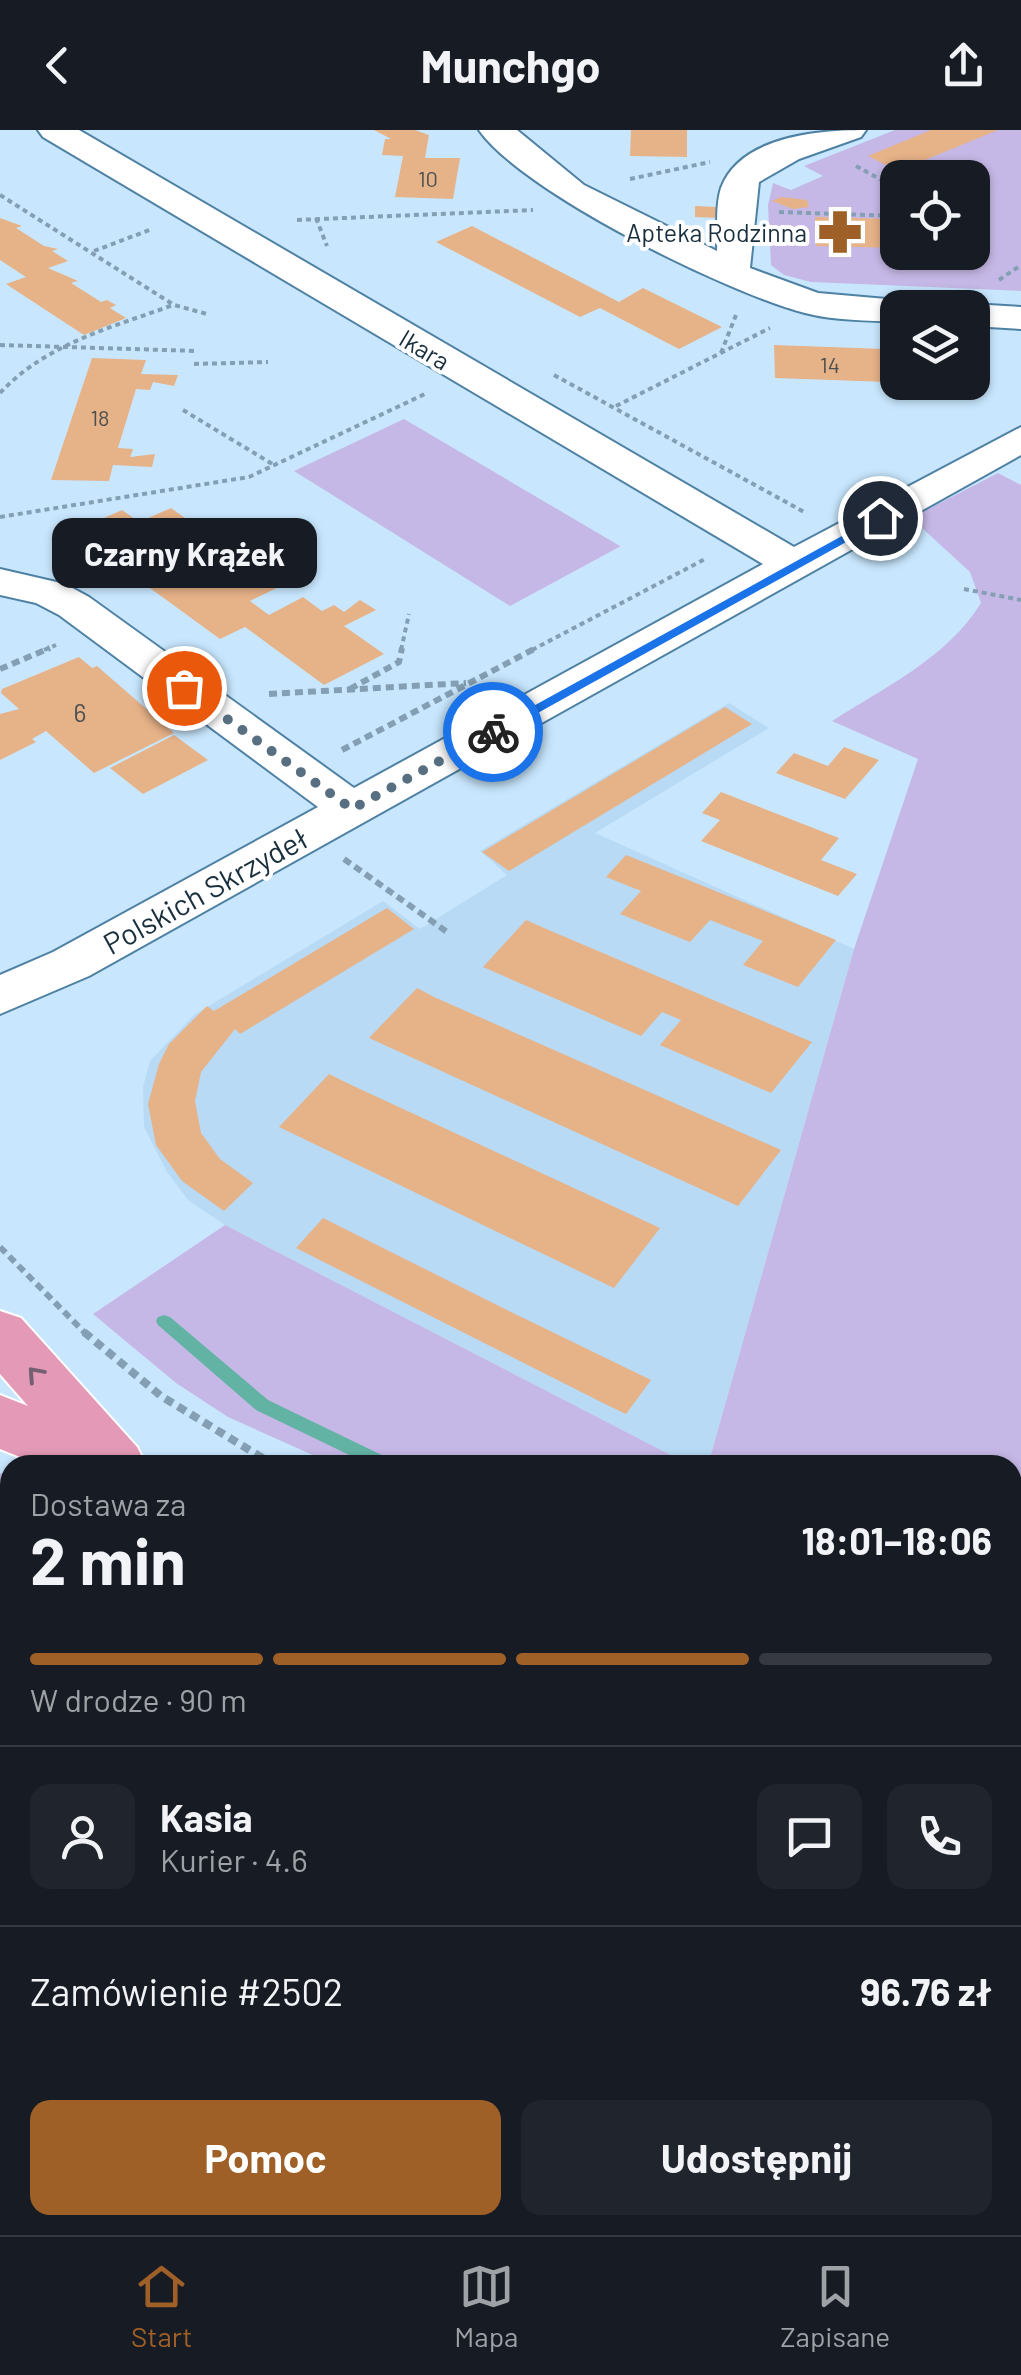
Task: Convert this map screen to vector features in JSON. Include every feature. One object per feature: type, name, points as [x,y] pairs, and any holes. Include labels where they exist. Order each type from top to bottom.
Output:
[{"type":"main road","points":[[0,1334],[104,1455]]},
{"type":"main road","points":[[0,1419],[26,1435],[84,1455]]},
{"type":"street","name":"Ikara","points":[[55,130],[796,566]]},
{"type":"street","points":[[496,130],[572,192],[731,273],[813,304],[880,310]]},
{"type":"street","points":[[731,273],[738,251],[739,188],[744,177],[769,159],[849,130]]},
{"type":"street","points":[[990,316],[1021,318]]},
{"type":"street","name":"Polskich Skrzydeł","points":[[0,996],[344,831],[1021,439]]},
{"type":"street","points":[[0,582],[50,593],[74,606],[300,772],[344,831]]},
{"type":"street","name":"Polskich Skrzydeł","points":[[0,1018],[71,964]]},
{"type":"path","points":[[0,195],[174,305],[208,314]]},
{"type":"path","points":[[761,212],[880,215]]},
{"type":"path","points":[[316,218],[331,256]]},
{"type":"path","points":[[92,252],[158,226]]},
{"type":"path","points":[[0,392],[18,370],[174,305]]},
{"type":"path","points":[[615,406],[779,324]]},
{"type":"path","points":[[0,345],[198,351]]},
{"type":"path","points":[[194,364],[268,362]]},
{"type":"path","points":[[0,517],[249,477],[432,390]]},
{"type":"path","points":[[183,410],[275,466]]},
{"type":"path","points":[[300,772],[716,553]]},
{"type":"path","points":[[964,589],[1021,600]]},
{"type":"path","points":[[344,692],[399,662],[409,614]]},
{"type":"path","points":[[0,669],[59,644]]},
{"type":"path","points":[[250,694],[472,683]]},
{"type":"path","points":[[344,831],[450,934]]},
{"type":"path","points":[[0,1247],[129,1376],[219,1438],[254,1455]]},
{"type":"shaded area","points":[[895,130],[1021,130],[1021,291],[811,282],[784,275],[771,265],[768,205],[773,183],[791,190],[823,176],[804,166]]},
{"type":"shaded area","points":[[404,419],[621,546],[510,606],[294,471]]},
{"type":"shaded area","points":[[998,473],[1021,485],[1021,1455],[711,1455],[854,949],[918,759],[832,721],[933,656],[981,603],[970,572],[911,518]]},
{"type":"shaded area","points":[[729,703],[769,728],[595,833],[854,949],[711,1455],[671,1455],[225,1225],[189,1201],[167,1172],[144,1127],[143,1087],[150,1061],[194,1015],[383,901],[420,929],[507,875],[480,851]]},
{"type":"shaded area","points":[[225,1225],[671,1455],[313,1455],[228,1417],[176,1383],[93,1314]]},
{"type":"building","points":[[374,130],[415,130],[429,135],[425,158],[460,158],[453,199],[395,197],[403,156],[382,155],[385,139],[391,139]]},
{"type":"building","points":[[631,130],[687,130],[687,157],[630,156]]},
{"type":"building","points":[[931,130],[998,130],[925,160],[880,162],[868,156]]},
{"type":"building","points":[[781,197],[807,200],[809,207],[793,209],[772,201]]},
{"type":"building","points":[[695,206],[718,207],[719,218],[695,217]]},
{"type":"building","points":[[815,217],[880,219],[880,248],[816,246]]},
{"type":"building","points":[[0,218],[22,226],[16,228],[44,246],[58,249],[52,251],[68,261],[48,268],[78,281],[71,283],[101,302],[107,300],[116,305],[110,308],[126,318],[84,335],[6,284],[26,277],[0,260]]},
{"type":"building","points":[[472,226],[619,302],[643,288],[722,327],[679,349],[600,308],[580,317],[436,242]]},
{"type":"building","points":[[774,345],[880,349],[880,382],[775,378]]},
{"type":"building","points":[[92,358],[146,360],[141,374],[178,375],[174,386],[153,382],[150,390],[136,389],[118,448],[133,449],[130,457],[155,454],[152,467],[113,465],[109,481],[51,480]]},
{"type":"building","points":[[171,508],[185,518],[161,524],[170,531],[158,536],[230,587],[242,581],[252,588],[268,575],[283,585],[250,601],[269,615],[303,597],[322,611],[334,605],[344,612],[360,600],[376,610],[344,626],[384,654],[324,685],[245,627],[220,639],[73,532],[122,510],[139,522]]},
{"type":"building","points":[[79,657],[92,668],[97,666],[174,733],[94,773],[46,731],[32,739],[36,742],[0,760],[0,714],[19,709],[1,693],[2,689]]},
{"type":"building","points":[[725,707],[752,724],[509,871],[482,852]]},
{"type":"building","points":[[174,735],[208,760],[143,794],[110,768]]},
{"type":"building","points":[[844,747],[879,760],[845,799],[776,773],[794,753],[828,766]]},
{"type":"building","points":[[721,792],[839,838],[821,860],[857,874],[838,896],[701,841],[720,820],[702,813]]},
{"type":"building","points":[[626,855],[836,940],[798,987],[743,965],[763,941],[710,920],[690,942],[620,914],[641,891],[606,877]]},
{"type":"building","points":[[387,908],[414,929],[240,1034],[235,1029],[201,1072],[195,1101],[201,1133],[220,1159],[253,1183],[224,1211],[182,1181],[156,1145],[148,1104],[169,1044],[207,1006],[214,1011]]},
{"type":"building","points":[[526,920],[812,1042],[771,1093],[660,1045],[681,1020],[662,1012],[641,1036],[483,967]]},
{"type":"building","points":[[417,988],[781,1150],[738,1206],[369,1038]]},
{"type":"building","points":[[329,1074],[660,1228],[614,1288],[279,1127]]},
{"type":"building","points":[[323,1218],[651,1380],[626,1414],[605,1404],[296,1248]]},
{"type":"waterway","points":[[164,1321],[262,1405],[365,1455]]},
{"type":"way so far","points":[[184,688],[352,809],[493,732]]},
{"type":"place","name":"Apteka Rodzinna","points":[[840,232]]},
{"type":"place","name":"Czarny Krążek","points":[[184,688]]},
{"type":"route","points":[[493,732],[880,518]]}]
